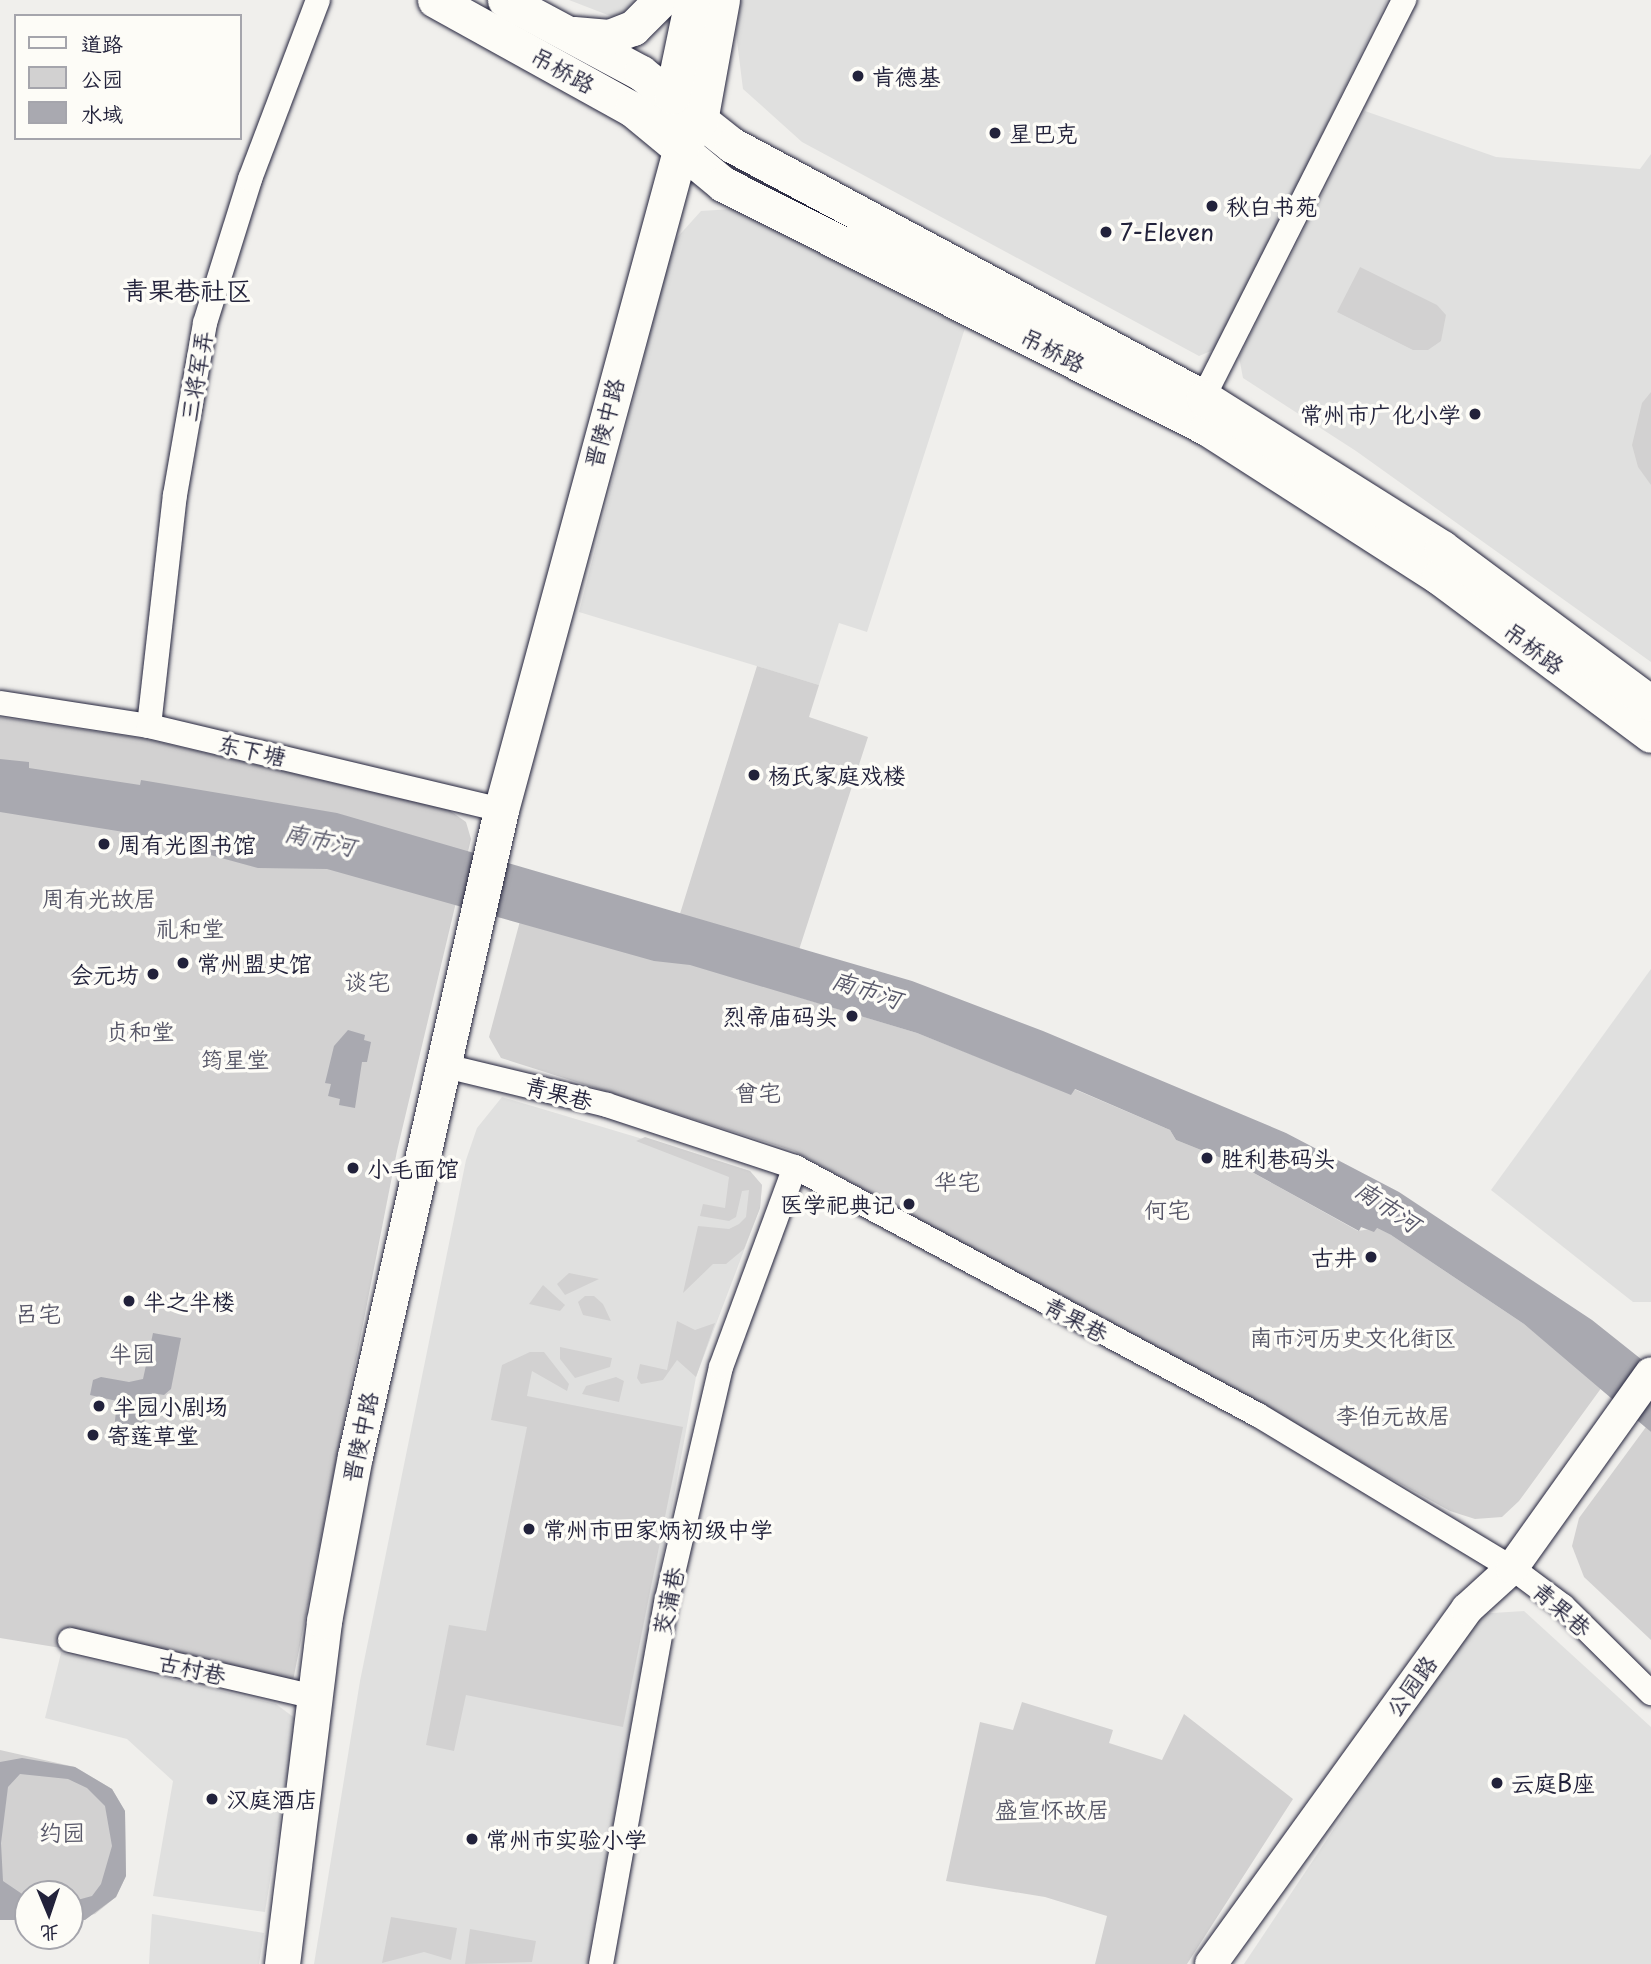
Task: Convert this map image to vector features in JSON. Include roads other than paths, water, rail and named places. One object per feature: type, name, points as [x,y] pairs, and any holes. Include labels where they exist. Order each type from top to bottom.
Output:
[{"type":"main road","name":"吊桥路","points":[[435,0],[632,109],[690,134],[723,184],[1198,409],[1442,548],[1651,703]]},
{"type":"main road","name":"吊桥路","points":[[505,0],[567,33],[673,96]]},
{"type":"main road","points":[[567,33],[609,37],[633,28],[661,0]]},
{"type":"main road","name":"晋陵中路","points":[[690,134],[673,96],[692,0]]},
{"type":"main road","name":"晋陵中路","points":[[282,1964],[314,1697],[341,1524],[441,1065],[501,810],[690,134],[722,0]]},
{"type":"main road","name":"吊桥路","points":[[1198,409],[1439,577],[1651,735]]},
{"type":"street","name":"三将军弄","points":[[149,726],[175,495],[205,323],[250,179],[318,0]]},
{"type":"street","points":[[1198,409],[1404,0]]},
{"type":"street","name":"东下塘","points":[[0,703],[149,726],[501,810]]},
{"type":"street","name":"青果巷","points":[[441,1065],[607,1105],[795,1167],[1258,1415],[1512,1568],[1563,1606],[1651,1692]]},
{"type":"street","name":"茭蒲巷","points":[[601,1964],[667,1600],[721,1367],[795,1167]]},
{"type":"street","name":"公园路","points":[[1211,1964],[1467,1609],[1512,1568],[1651,1373]]},
{"type":"street","name":"古村巷","points":[[70,1640],[314,1697]]},
{"type":"water","name":"南市河","points":[[0,759],[29,762],[29,768],[140,785],[141,780],[337,813],[912,981],[1043,1031],[1286,1133],[1399,1192],[1592,1320],[1651,1367],[1651,1432],[1524,1324],[1391,1235],[1377,1228],[1374,1232],[1361,1227],[1359,1231],[1241,1166],[1176,1140],[1170,1130],[1075,1089],[1071,1095],[917,1033],[690,965],[654,961],[327,869],[258,868],[130,833],[0,812]]},
{"type":"water","points":[[348,1030],[365,1035],[364,1040],[371,1042],[367,1062],[362,1062],[355,1108],[339,1105],[340,1099],[328,1096],[331,1084],[325,1083],[334,1046]]},
{"type":"water","points":[[153,1333],[181,1338],[171,1389],[164,1395],[152,1393],[144,1423],[151,1426],[146,1448],[113,1440],[117,1401],[90,1395],[93,1380],[101,1377],[129,1382],[143,1379]]},
{"type":"water","points":[[22,1758],[75,1767],[112,1789],[125,1811],[126,1876],[116,1897],[85,1920],[84,1898],[92,1896],[101,1884],[112,1846],[105,1806],[87,1788],[68,1779],[20,1774],[8,1787],[1,1843],[3,1881],[14,1888],[14,1920],[0,1920],[0,1762]]},
{"type":"place","name":"肯德基","points":[[858,76]]},
{"type":"place","name":"星巴克","points":[[995,133]]},
{"type":"place","name":"秋白书苑","points":[[1212,206]]},
{"type":"place","name":"7-Eleven","points":[[1106,232]]},
{"type":"place","name":"常州市广化小学","points":[[1475,414]]},
{"type":"place","name":"杨氏家庭戏楼","points":[[754,775]]},
{"type":"place","name":"周有光图书馆","points":[[104,844]]},
{"type":"place","name":"常州盟史馆","points":[[183,963]]},
{"type":"place","name":"会元坊","points":[[153,974]]},
{"type":"place","name":"烈帝庙码头","points":[[852,1016]]},
{"type":"place","name":"胜利巷码头","points":[[1207,1158]]},
{"type":"place","name":"小毛面馆","points":[[353,1168]]},
{"type":"place","name":"医学祀典记","points":[[909,1204]]},
{"type":"place","name":"古井","points":[[1371,1257]]},
{"type":"place","name":"半之半楼","points":[[129,1301]]},
{"type":"place","name":"半园小剧场","points":[[99,1406]]},
{"type":"place","name":"寄莲草堂","points":[[93,1435]]},
{"type":"place","name":"常州市田家炳初级中学","points":[[529,1529]]},
{"type":"place","name":"云庭B座","points":[[1497,1783]]},
{"type":"place","name":"汉庭酒店","points":[[212,1799]]},
{"type":"place","name":"常州市实验小学","points":[[472,1839]]},
{"type":"district","name":"青果巷社区","points":[[187,290]]},
{"type":"park label","name":"周有光故居","points":[[99,898]]},
{"type":"park label","name":"礼和堂","points":[[190,928]]},
{"type":"park label","name":"谈宅","points":[[367,981]]},
{"type":"park label","name":"贞和堂","points":[[140,1031]]},
{"type":"park label","name":"筠星堂","points":[[235,1059]]},
{"type":"park label","name":"曾宅","points":[[758,1092]]},
{"type":"park label","name":"华宅","points":[[957,1181]]},
{"type":"park label","name":"何宅","points":[[1167,1209]]},
{"type":"park label","name":"吕宅","points":[[38,1313]]},
{"type":"park label","name":"南市河历史文化街区","points":[[1353,1337]]},
{"type":"park label","name":"半园","points":[[132,1353]]},
{"type":"park label","name":"李伯元故居","points":[[1393,1415]]},
{"type":"park label","name":"盛宣怀故居","points":[[1052,1809]]},
{"type":"park label","name":"约园","points":[[62,1832]]}]
